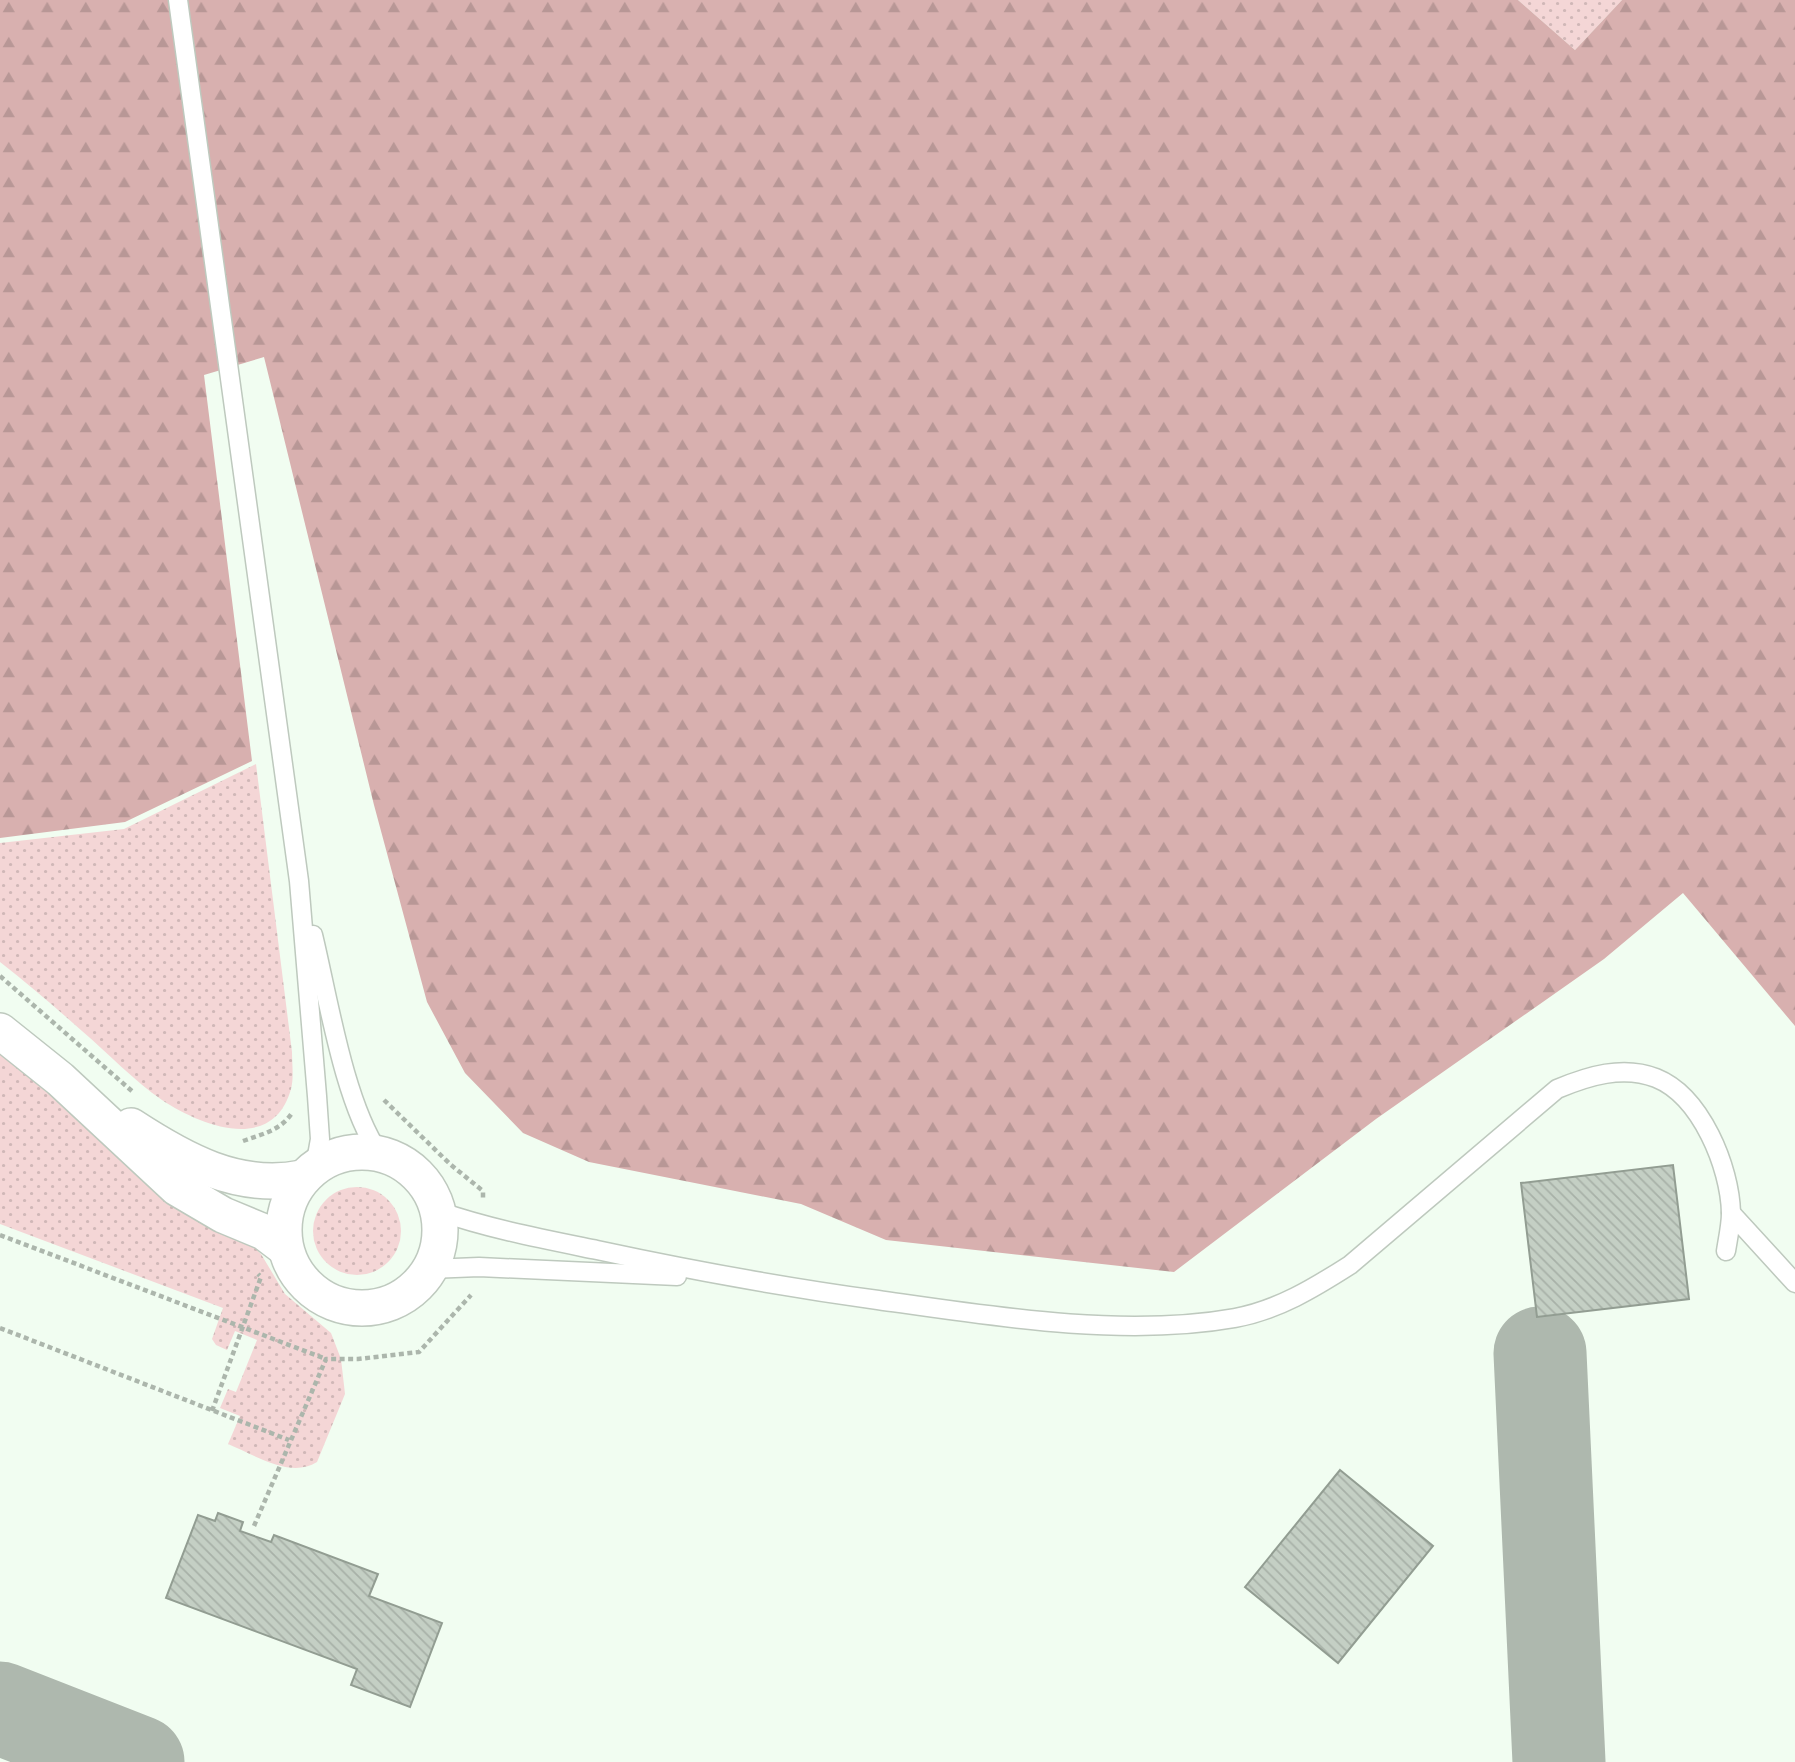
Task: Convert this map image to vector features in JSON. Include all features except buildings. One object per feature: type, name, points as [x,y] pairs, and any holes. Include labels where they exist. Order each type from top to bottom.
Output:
[{"type":"street","points":[[0,1031],[60,1079],[177,1188],[223,1215],[264,1232],[285,1248]]},
{"type":"street","points":[[60,1079],[175,1155],[249,1181],[279,1183],[308,1173],[335,1156],[357,1151],[379,1153],[400,1161],[417,1174],[430,1191],[438,1211],[440,1231],[430,1269],[418,1284],[402,1297],[382,1306],[360,1308],[339,1305],[320,1297],[304,1283],[292,1267],[285,1248],[283,1229],[285,1211],[308,1173]]},
{"type":"lane","points":[[178,0],[299,881],[320,1139],[308,1173]]},
{"type":"lane","points":[[299,881],[351,1091],[368,1136],[379,1153]]},
{"type":"lane","points":[[438,1211],[482,1226],[729,1279],[998,1317],[1111,1324],[1189,1323],[1237,1318],[1314,1289],[1350,1265],[1557,1089],[1587,1077],[1633,1073],[1656,1078],[1675,1089],[1710,1132],[1728,1186],[1731,1213],[1726,1251]]},
{"type":"lane","points":[[1731,1213],[1795,1283]]},
{"type":"lane","points":[[430,1269],[479,1267],[729,1279]]},
{"type":"path","points":[[0,976],[137,1095]]},
{"type":"path","points":[[351,1091],[372,1088],[451,1165],[483,1191],[482,1226]]},
{"type":"path","points":[[230,1175],[236,1142],[271,1132],[285,1124],[299,1098],[317,1096]]},
{"type":"path","points":[[0,1235],[326,1359],[358,1359],[419,1352],[478,1286],[479,1267]]},
{"type":"path","points":[[212,1411],[261,1277],[253,1268]]},
{"type":"path","points":[[0,1328],[289,1440]]},
{"type":"path","points":[[254,1526],[326,1359]]},
{"type":"shaded area","points":[[1518,0],[1622,0],[1575,50]]},
{"type":"shaded area","points":[[256,764],[292,1052],[292,1080],[282,1109],[269,1122],[253,1128],[234,1129],[196,1118],[162,1100],[0,962],[0,843],[124,829]]},
{"type":"shaded area","points":[[0,1054],[175,1194],[249,1242],[261,1254],[285,1294],[331,1333],[341,1359],[345,1394],[317,1462],[307,1467],[284,1467],[228,1444],[240,1416],[220,1408],[228,1389],[236,1392],[257,1340],[235,1331],[227,1350],[216,1345],[212,1339],[223,1308],[0,1224]]},
{"type":"shaded area","points":[[357,1187],[374,1190],[388,1200],[398,1214],[401,1231],[398,1248],[388,1262],[374,1272],[357,1275],[340,1272],[326,1262],[316,1248],[313,1231],[316,1214],[326,1200],[340,1190]]},
{"type":"green space","points":[[0,0],[1518,0],[1575,50],[1622,0],[1795,0],[1795,1026],[1683,893],[1604,959],[1376,1119],[1174,1272],[886,1240],[801,1204],[589,1162],[523,1133],[465,1073],[427,1002],[374,805],[264,357],[204,375],[252,761],[125,822],[0,838]]},
{"type":"taxiway","points":[[1540,1353],[1559,1762]]},
{"type":"taxiway","points":[[0,1708],[138,1762]]}]
